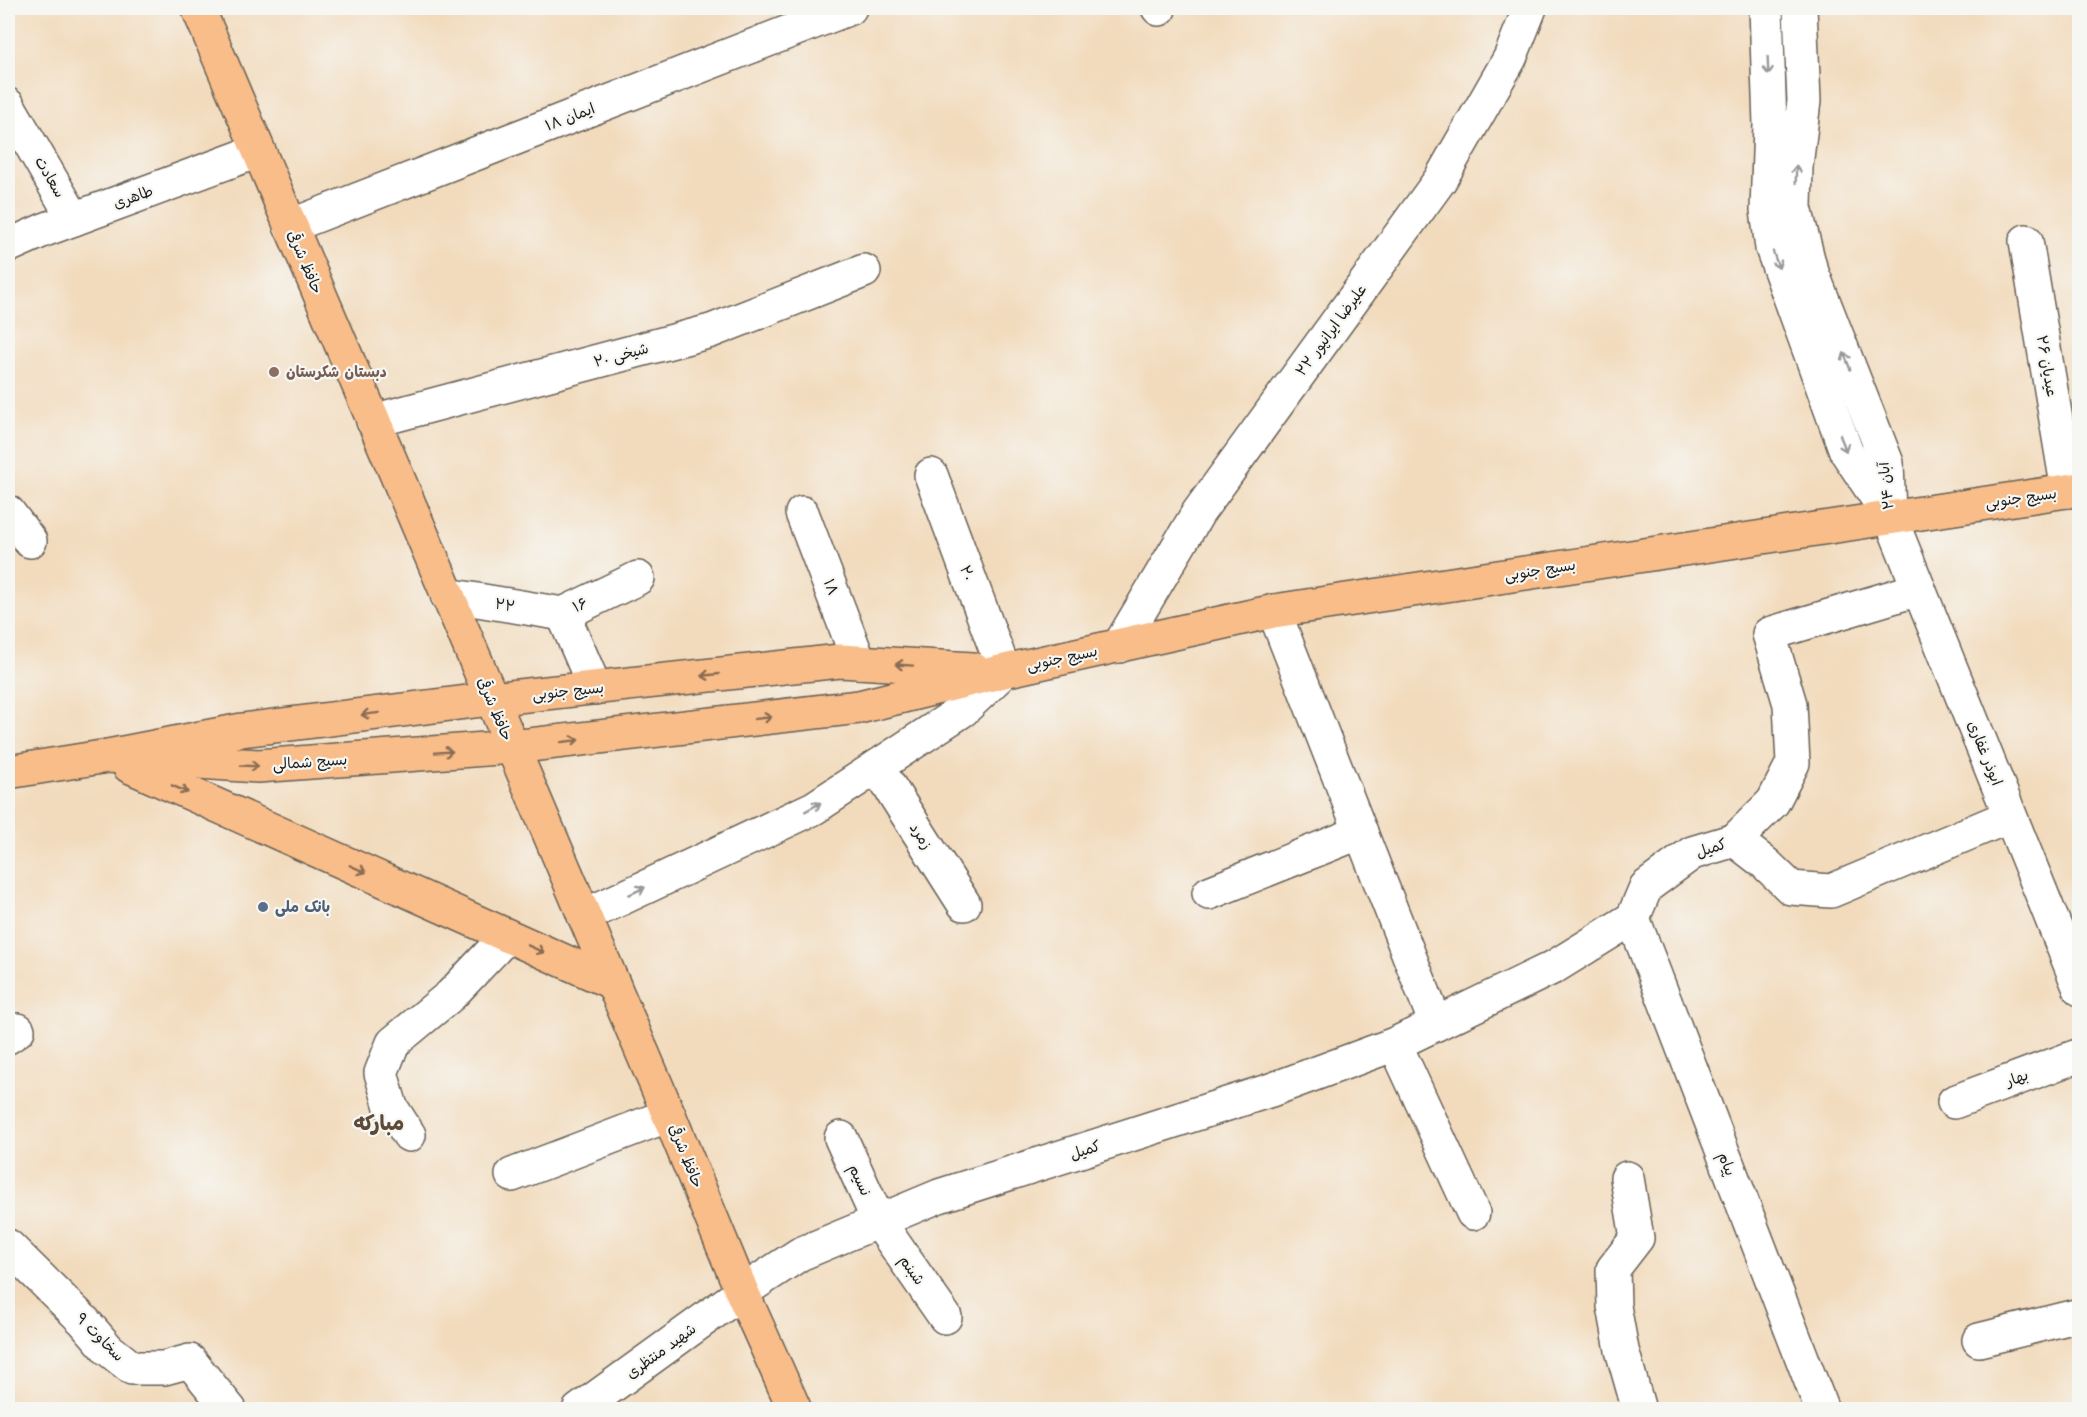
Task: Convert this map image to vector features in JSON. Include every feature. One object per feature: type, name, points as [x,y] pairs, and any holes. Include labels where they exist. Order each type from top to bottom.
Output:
[{"type":"main road","name":"حافظ شرقی","points":[[198,8],[669,1115],[742,1292],[795,1410]]},
{"type":"main road","name":"بسیج جنوبی","points":[[512,747],[859,707],[1004,671],[1274,611],[2074,490]]},
{"type":"main road","name":"بسیج جنوبی","points":[[491,699],[840,661],[1004,671]]},
{"type":"main road","name":"بسیج شمالی","points":[[8,772],[108,756],[242,730],[491,699]]},
{"type":"main road","name":"بسیج شمالی","points":[[108,756],[258,766],[512,747]]},
{"type":"main road","points":[[108,756],[613,983]]},
{"type":"street","name":"ایمان ۱۸","points":[[290,226],[850,8]]},
{"type":"street","name":"علیرضا ایرانپور ۲۲","points":[[1119,646],[1198,513],[1440,180],[1510,58],[1530,8]]},
{"type":"street","name":"آبان ۲۴","points":[[1766,8],[1770,125],[1767,210],[1772,248],[1846,451],[1890,517]]},
{"type":"street","name":"آبان ۲۴","points":[[1800,8],[1804,100],[1796,166],[1795,208],[1810,267],[1887,463],[1890,517]]},
{"type":"street","name":"سعادت","points":[[8,105],[74,219]]},
{"type":"street","name":"طاهری","points":[[8,246],[258,151]]},
{"type":"street","name":"عیدیان ۲۶","points":[[2026,241],[2074,490]]},
{"type":"street","name":"شیخی ۲۰","points":[[373,421],[711,331],[864,271]]},
{"type":"street","name":"۲۰","points":[[931,475],[1004,671]]},
{"type":"street","points":[[8,512],[30,541]]},
{"type":"street","name":"۱۸","points":[[802,513],[859,662]]},
{"type":"street","name":"ابوذر غفاری","points":[[1890,517],[2079,989]]},
{"type":"street","name":"۱۶","points":[[595,688],[563,614],[638,578]]},
{"type":"street","points":[[1735,840],[1773,802],[1793,763],[1790,704],[1769,634],[1919,589]]},
{"type":"street","name":"۲۲","points":[[447,596],[563,614]]},
{"type":"street","points":[[1274,611],[1436,1024]]},
{"type":"street","points":[[584,916],[814,808],[963,710],[1004,671]]},
{"type":"street","name":"زمرد","points":[[877,767],[964,904]]},
{"type":"street","name":"کمیل","points":[[742,1292],[800,1254],[939,1196],[1271,1090],[1395,1044],[1554,967],[1633,918],[1646,887],[1692,853],[1735,840],[1766,864],[1791,888],[1831,891],[2010,816]]},
{"type":"street","points":[[1209,893],[1361,832]]},
{"type":"street","name":"پیام","points":[[1633,918],[1822,1410]]},
{"type":"street","points":[[409,1135],[391,1107],[381,1073],[393,1043],[451,995],[507,936]]},
{"type":"street","points":[[1395,1044],[1473,1213]]},
{"type":"street","name":"بهار","points":[[1954,1102],[2079,1055]]},
{"type":"street","points":[[512,1176],[669,1115]]},
{"type":"street","name":"نسیم","points":[[841,1138],[879,1222]]},
{"type":"street","points":[[1627,1178],[1637,1238],[1613,1269],[1614,1306],[1622,1350],[1639,1410]]},
{"type":"street","name":"شبنم","points":[[879,1222],[945,1317]]},
{"type":"street","name":"سخاوت ۹","points":[[10,1252],[84,1321],[108,1349],[132,1368],[164,1368],[190,1361],[230,1410]]},
{"type":"street","name":"شهید منتظری","points":[[579,1410],[742,1292]]},
{"type":"street","points":[[1979,1340],[2079,1315]]},
{"type":"place","name":"دبستان شکرستان","points":[[274,372]]},
{"type":"place","name":"بانک ملی","points":[[263,907]]},
{"type":"district","name":"مبارکه","points":[[379,1123]]}]
